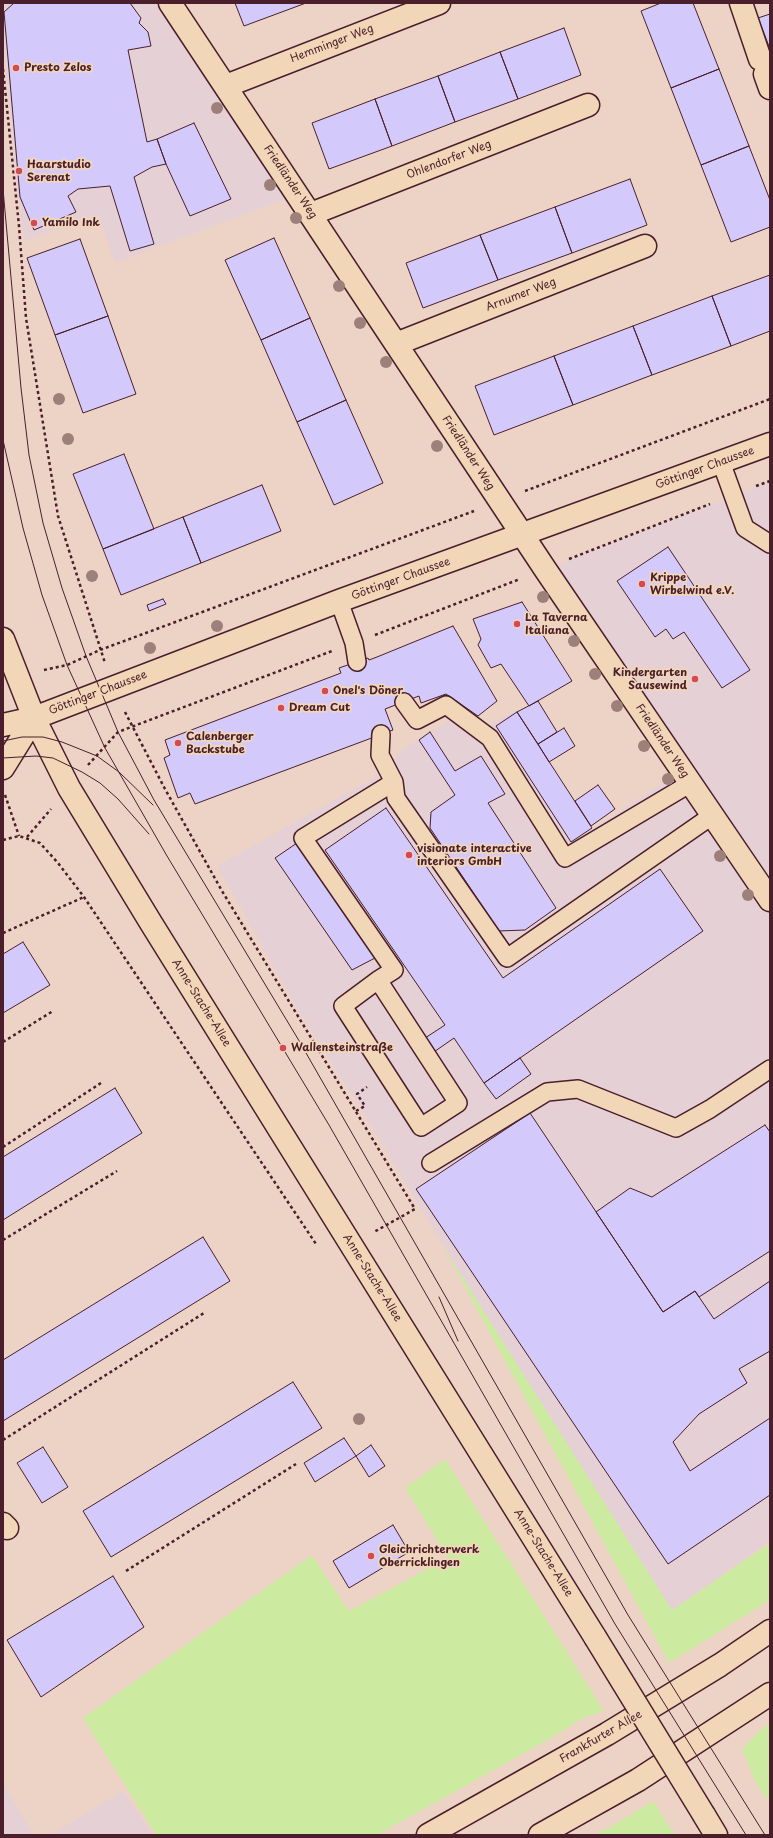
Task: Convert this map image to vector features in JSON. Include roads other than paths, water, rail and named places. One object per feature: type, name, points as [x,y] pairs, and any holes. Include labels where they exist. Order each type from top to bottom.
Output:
[{"type":"street","name":"Friedländer Weg","points":[[170,3],[311,214],[499,501],[770,900]]},
{"type":"street","name":"Hemminger Weg","points":[[226,86],[439,3]]},
{"type":"street","points":[[741,3],[765,74]]},
{"type":"street","name":"Ohlendorfer Weg","points":[[311,214],[588,105]]},
{"type":"street","name":"Arnumer Weg","points":[[396,344],[645,246]]},
{"type":"street","name":"Göttinger Chaussee","points":[[3,725],[34,718],[339,601],[770,444]]},
{"type":"street","points":[[3,639],[34,718],[3,768]]},
{"type":"street","name":"Anne-Stache-Allee","points":[[34,718],[69,788],[151,923],[595,1637],[716,1835]]},
{"type":"street","name":"Frankfurter Allee","points":[[428,1835],[607,1734],[720,1665],[770,1631]]},
{"type":"street","points":[[540,1835],[638,1780],[770,1694]]},
{"type":"lane","points":[[721,462],[746,528],[770,544]]},
{"type":"lane","points":[[339,601],[354,643],[357,662]]},
{"type":"lane","points":[[404,702],[417,720],[446,705],[490,738],[565,858],[691,783]]},
{"type":"lane","points":[[381,734],[380,755],[394,782],[396,798],[507,958],[713,815]]},
{"type":"lane","points":[[378,980],[458,1103],[421,1127],[343,1006],[378,980],[394,970],[303,838],[394,782]]},
{"type":"lane","points":[[431,1163],[547,1092],[578,1089],[676,1128],[710,1110],[770,1069]]},
{"type":"tram line","points":[[3,189],[21,388],[29,455],[43,523],[62,588],[86,656],[118,732],[154,800],[298,1039],[628,1615],[765,1835]]},
{"type":"tram line","points":[[3,440],[23,528],[42,595],[67,665],[105,748],[167,856],[329,1125],[615,1624],[746,1835]]},
{"type":"tram line","points":[[3,741],[22,737],[43,737],[62,742],[97,756],[119,772],[153,805]]},
{"type":"tram line","points":[[3,758],[36,756],[53,758],[82,772],[100,783],[118,799],[149,834]]},
{"type":"tram line","points":[[439,1297],[458,1341]]},
{"type":"place","name":"Presto Zelos","points":[[16,68]]},
{"type":"place","name":"Haarstudio Serenat","points":[[19,171]]},
{"type":"place","name":"Yamilo Ink","points":[[34,223]]},
{"type":"place","name":"Krippe Wirbelwind e.V.","points":[[642,584]]},
{"type":"place","name":"La Taverna Italiana","points":[[517,624]]},
{"type":"place","name":"Kindergarten Sausewind","points":[[695,679]]},
{"type":"place","name":"Onel's Döner","points":[[325,691]]},
{"type":"place","name":"Dream Cut","points":[[281,708]]},
{"type":"place","name":"Calenberger Backstube","points":[[178,743]]},
{"type":"place","name":"visionate interactive interiors GmbH","points":[[409,855]]},
{"type":"place","name":"Wallensteinstraße","points":[[283,1048]]},
{"type":"place","name":"Gleichrichterwerk Oberricklingen","points":[[371,1556]]}]
